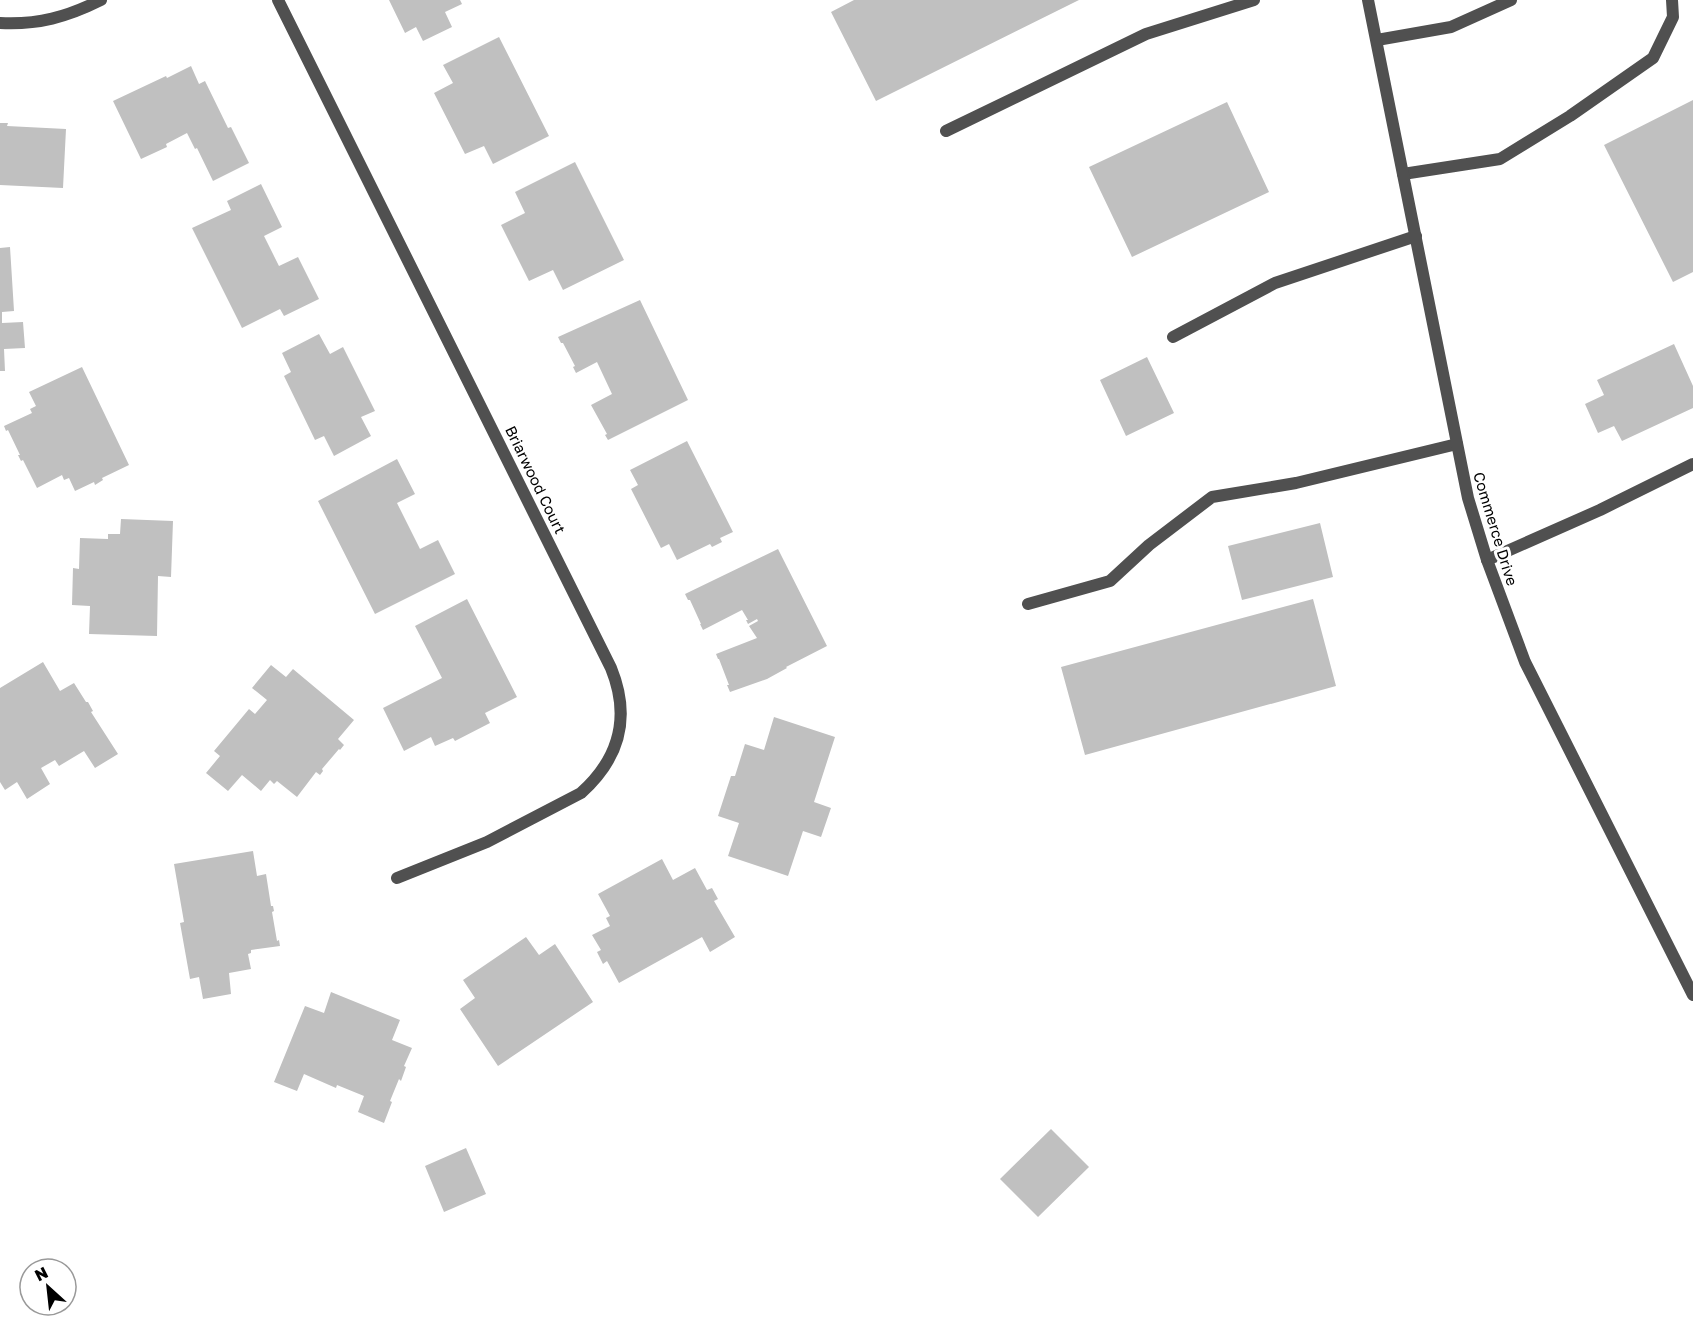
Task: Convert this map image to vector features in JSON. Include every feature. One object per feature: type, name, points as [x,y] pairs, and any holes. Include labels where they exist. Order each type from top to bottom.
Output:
[{"type":"street","points":[[0,23],[34,23],[60,18],[101,0]]},
{"type":"street","name":"Briarwood Court","points":[[278,0],[611,668],[618,684],[621,701],[619,736],[613,752],[605,768],[581,793],[487,842],[397,878]]},
{"type":"street","points":[[946,131],[1146,34],[1254,0]]},
{"type":"street","name":"Commerce Drive","points":[[1368,0],[1468,498],[1487,560],[1525,662],[1693,995]]},
{"type":"street","points":[[1377,40],[1451,27],[1511,0]]},
{"type":"street","points":[[1403,174],[1500,159],[1570,116],[1653,58],[1673,17],[1672,0]]},
{"type":"street","points":[[1173,337],[1275,283],[1416,236]]},
{"type":"street","points":[[1028,604],[1110,580],[1149,545],[1212,497],[1296,483],[1457,444]]},
{"type":"street","points":[[1487,560],[1600,510],[1693,464]]},
{"type":"building","points":[[389,0],[460,0],[462,4],[445,12],[452,27],[423,41],[416,27],[405,33]]},
{"type":"building","points":[[854,0],[1079,0],[876,101],[831,12]]},
{"type":"building","points":[[499,37],[549,136],[493,164],[484,146],[465,154],[434,93],[453,83],[443,65]]},
{"type":"building","points":[[191,66],[199,84],[205,81],[228,128],[231,127],[249,163],[213,181],[187,133],[166,144],[167,147],[141,159],[113,101]]},
{"type":"building","points":[[1693,100],[1693,272],[1673,282],[1604,145]]},
{"type":"building","points":[[1227,102],[1269,192],[1132,257],[1089,167]]},
{"type":"building","points":[[0,123],[8,123],[7,126],[66,129],[63,188],[0,185]]},
{"type":"building","points":[[575,162],[624,260],[563,290],[553,270],[529,281],[501,225],[525,213],[515,192]]},
{"type":"building","points":[[261,184],[282,227],[264,236],[279,266],[298,257],[319,299],[284,316],[280,309],[242,328],[192,228],[231,210],[227,201]]},
{"type":"building","points":[[10,247],[14,311],[2,312],[2,323],[23,322],[25,348],[4,349],[5,371],[0,371],[0,248]]},
{"type":"building","points":[[640,300],[688,400],[608,440],[591,405],[612,394],[597,362],[576,373],[573,367],[575,366],[558,337]]},
{"type":"building","points":[[319,334],[330,354],[343,347],[375,411],[361,417],[371,436],[334,456],[324,436],[315,440],[284,376],[291,372],[282,353]]},
{"type":"building","points":[[1674,344],[1693,386],[1693,408],[1622,441],[1614,426],[1598,433],[1585,404],[1604,395],[1597,380]]},
{"type":"building","points":[[1147,357],[1174,413],[1126,436],[1100,380]]},
{"type":"building","points":[[82,367],[129,465],[102,478],[103,480],[95,485],[94,482],[75,491],[69,478],[64,480],[62,475],[37,488],[4,426],[32,413],[30,409],[36,406],[29,392]]},
{"type":"building","points":[[687,441],[733,532],[720,538],[722,542],[712,547],[710,544],[677,560],[669,544],[661,548],[631,489],[638,485],[630,470]]},
{"type":"building","points":[[397,459],[415,494],[397,503],[420,549],[438,540],[455,574],[375,614],[318,501]]},
{"type":"building","points":[[121,519],[173,521],[171,577],[158,576],[157,636],[89,634],[90,606],[72,605],[73,568],[79,569],[80,538],[108,539],[108,534],[120,534]]},
{"type":"building","points":[[1320,523],[1333,577],[1242,600],[1228,546]]},
{"type":"building","points":[[778,549],[827,646],[767,679],[730,692],[716,654],[757,638],[749,626],[758,621],[757,619],[748,624],[742,610],[703,630],[685,594]]},
{"type":"building","points":[[467,599],[517,697],[485,713],[490,723],[455,741],[453,738],[435,746],[431,737],[404,751],[383,708],[442,678],[415,626]]},
{"type":"building","points":[[1313,599],[1336,686],[1085,755],[1061,667]]},
{"type":"building","points":[[43,662],[60,691],[74,683],[88,702],[93,711],[91,712],[118,754],[95,768],[84,751],[59,766],[55,760],[41,768],[50,784],[27,799],[17,782],[5,790],[0,782],[0,688]]},
{"type":"building","points":[[271,665],[286,677],[293,669],[354,720],[338,739],[344,745],[322,769],[320,775],[316,772],[297,797],[277,781],[274,784],[270,780],[261,791],[242,775],[228,791],[206,773],[220,756],[214,751],[249,709],[255,714],[267,700],[252,688]]},
{"type":"building","points":[[774,717],[835,737],[814,802],[831,808],[821,837],[803,831],[788,876],[728,856],[739,823],[718,816],[731,776],[735,776],[745,744],[764,750]]},
{"type":"building","points":[[253,851],[257,876],[266,874],[271,906],[274,911],[272,912],[277,941],[279,940],[280,946],[251,950],[248,954],[251,969],[229,973],[231,994],[203,999],[199,977],[190,979],[180,923],[184,922],[174,864]]},
{"type":"building","points":[[662,859],[673,880],[695,868],[707,890],[712,888],[718,899],[714,901],[735,937],[710,952],[702,937],[619,983],[607,961],[603,964],[597,952],[601,950],[592,935],[610,926],[606,918],[610,916],[598,894]]},
{"type":"building","points":[[526,937],[539,955],[555,944],[593,1002],[498,1066],[460,1009],[475,998],[463,980]]},
{"type":"building","points":[[331,992],[400,1020],[392,1040],[412,1048],[404,1066],[406,1067],[401,1081],[399,1079],[390,1101],[392,1102],[384,1123],[358,1112],[364,1096],[337,1085],[336,1088],[304,1074],[297,1091],[274,1082],[305,1006],[324,1013]]},
{"type":"building","points":[[1051,1129],[1089,1167],[1038,1217],[1000,1179]]},
{"type":"building","points":[[466,1148],[486,1194],[444,1212],[425,1166]]}]
